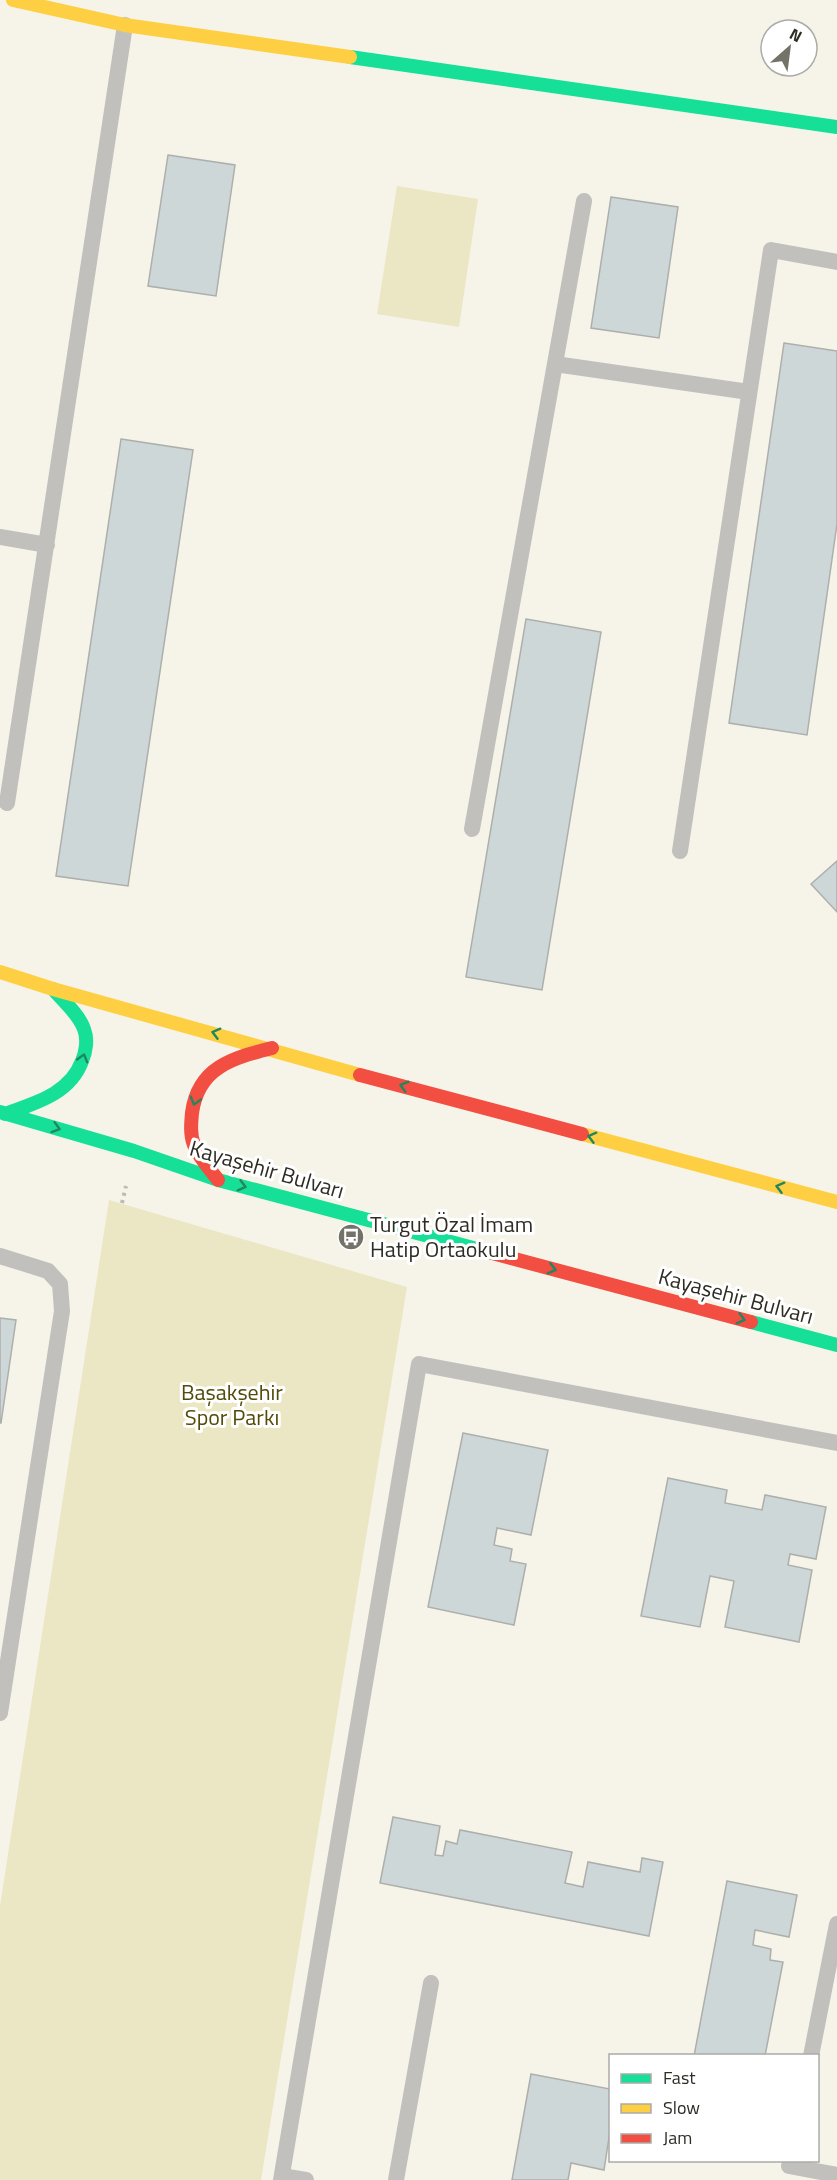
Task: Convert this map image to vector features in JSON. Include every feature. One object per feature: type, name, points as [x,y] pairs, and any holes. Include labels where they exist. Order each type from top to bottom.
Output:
[{"type":"main road","points":[[13,0],[125,25],[837,127]]},
{"type":"main road","points":[[0,972],[53,989],[272,1048],[427,1093],[837,1202]]},
{"type":"main road","points":[[3,1113],[56,1094],[72,1081],[81,1066],[86,1048],[84,1029],[53,989]]},
{"type":"main road","points":[[218,1180],[194,1145],[190,1122],[195,1097],[207,1074],[237,1056],[272,1048]]},
{"type":"main road","name":"Kayaşehir Bulvarı","points":[[3,1113],[134,1151],[218,1180],[836,1345]]},
{"type":"lane","points":[[7,803],[125,25]]},
{"type":"lane","points":[[472,829],[584,201]]},
{"type":"lane","points":[[680,851],[771,250],[837,262]]},
{"type":"lane","points":[[555,364],[749,392]]},
{"type":"lane","points":[[0,537],[47,545]]},
{"type":"lane","points":[[0,1256],[48,1271],[60,1284],[62,1311],[0,1713]]},
{"type":"lane","points":[[306,2180],[282,2178],[419,1364],[837,1443]]},
{"type":"lane","points":[[811,2054],[837,1924]]},
{"type":"lane","points":[[396,2180],[431,1983]]},
{"type":"lane","points":[[788,2169],[837,2175]]},
{"type":"green space","points":[[397,186],[478,199],[459,327],[377,314]]},
{"type":"green space","name":"Başakşehir Spor Parkı","points":[[109,1200],[407,1287],[261,2180],[0,2180],[0,1906]]},
{"type":"building","points":[[168,155],[235,165],[216,296],[148,286]]},
{"type":"building","points":[[611,197],[678,207],[659,338],[591,328]]},
{"type":"building","points":[[784,343],[837,351],[837,524],[807,735],[729,723]]},
{"type":"building","points":[[121,439],[193,450],[128,886],[56,876]]},
{"type":"building","points":[[526,619],[601,632],[542,990],[466,977]]},
{"type":"building","points":[[837,861],[837,912],[811,884]]},
{"type":"building","points":[[0,1318],[16,1320],[1,1423],[0,1423]]},
{"type":"building","points":[[463,1433],[548,1450],[531,1535],[497,1528],[494,1545],[512,1549],[510,1561],[526,1564],[514,1625],[428,1607]]},
{"type":"building","points":[[668,1478],[727,1490],[725,1503],[762,1510],[765,1495],[826,1507],[816,1559],[790,1554],[788,1565],[812,1570],[799,1642],[725,1627],[734,1581],[710,1576],[700,1627],[641,1616]]},
{"type":"building","points":[[393,1817],[440,1826],[435,1855],[443,1856],[446,1841],[457,1844],[460,1830],[572,1852],[565,1883],[583,1887],[588,1862],[640,1872],[642,1858],[663,1862],[649,1936],[380,1883]]},
{"type":"building","points":[[727,1881],[797,1895],[789,1937],[755,1930],[753,1945],[771,1949],[770,1960],[783,1962],[765,2054],[694,2054]]},
{"type":"building","points":[[531,2074],[609,2089],[609,2138],[604,2170],[571,2163],[568,2180],[512,2180]]},
{"type":"traffic: fast","points":[[350,57],[837,127]]},
{"type":"traffic: fast","points":[[5,1114],[39,1101],[60,1089],[69,1082],[83,1057],[86,1041],[82,1023],[53,989]]},
{"type":"traffic: fast","points":[[0,1112],[134,1151],[218,1180],[492,1253]]},
{"type":"traffic: fast","points":[[751,1322],[837,1345]]},
{"type":"traffic: slow","points":[[13,0],[125,25],[350,57]]},
{"type":"traffic: slow","points":[[0,972],[360,1075]]},
{"type":"traffic: slow","points":[[582,1134],[837,1202]]},
{"type":"traffic: jam","points":[[218,1180],[199,1154],[193,1141],[191,1121],[196,1097],[202,1085],[220,1067],[244,1056],[272,1048]]},
{"type":"traffic: jam","points":[[360,1075],[582,1134]]},
{"type":"traffic: jam","points":[[492,1253],[751,1322]]},
{"type":"place","name":"Turgut Özal İmam Hatip Ortaokulu","points":[[351,1237]]}]
